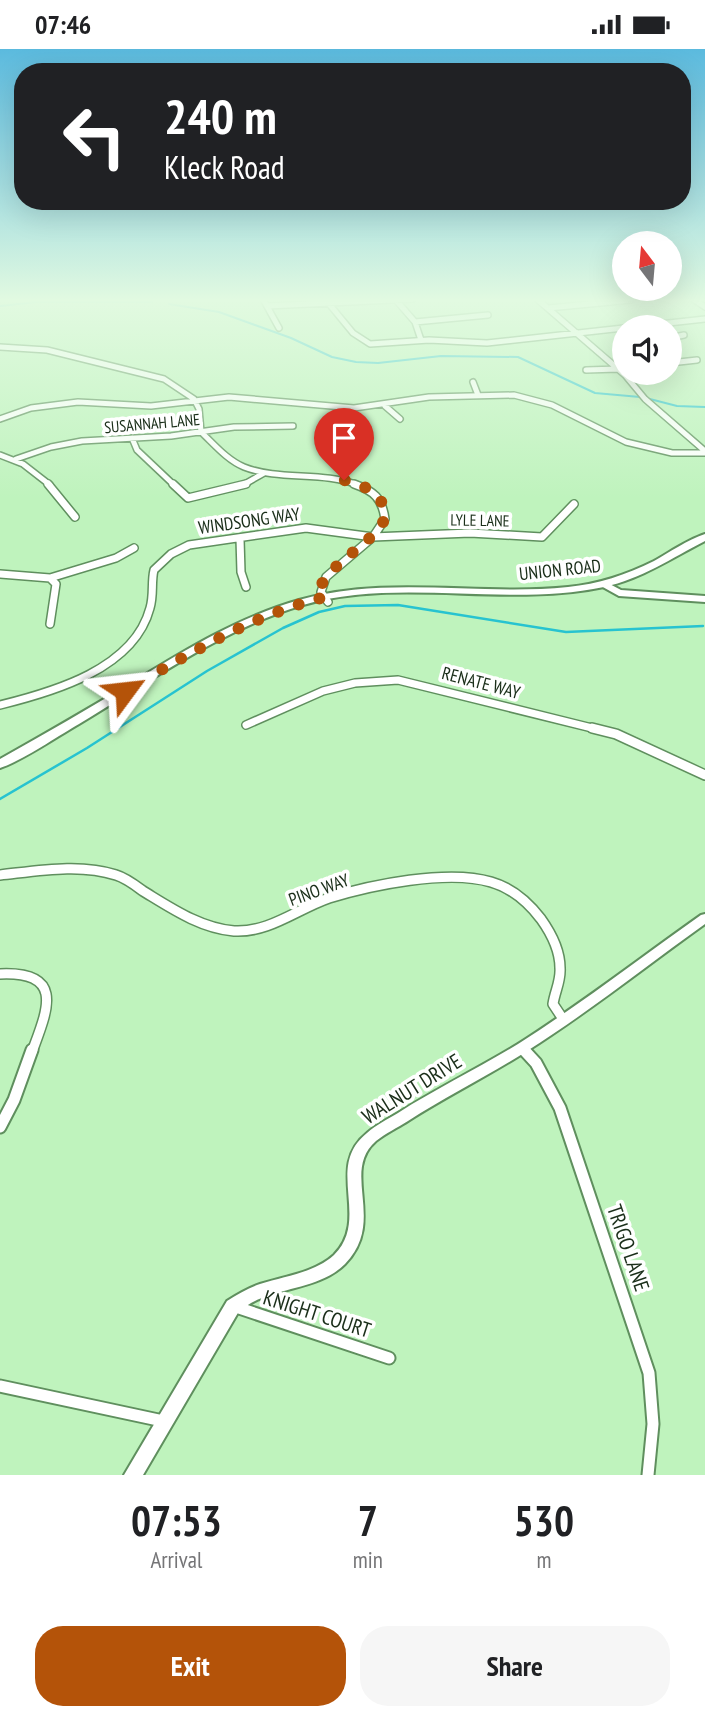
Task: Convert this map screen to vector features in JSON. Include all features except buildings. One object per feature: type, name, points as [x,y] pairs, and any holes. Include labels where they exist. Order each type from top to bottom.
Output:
[{"type":"main road","name":"UNION ROAD","points":[[0,764],[216,639],[279,611],[327,599],[450,591],[541,592],[604,584],[648,568],[705,537]]},
{"type":"main road","name":"UNION ROAD","points":[[0,772],[227,639],[327,599]]},
{"type":"street","points":[[110,366],[179,386],[194,400],[199,410],[198,425],[201,432],[242,466],[264,473],[331,478],[363,486],[377,495],[385,509],[385,519],[373,537],[323,581],[320,587],[327,599]]},
{"type":"street","points":[[586,370],[612,369]]},
{"type":"street","points":[[473,383],[478,395]]},
{"type":"street","points":[[634,385],[645,399],[705,452]]},
{"type":"street","points":[[0,419],[53,404],[101,402],[151,406],[229,397],[345,408],[385,406],[429,397],[514,395],[536,400],[626,442],[672,453],[705,452]]},
{"type":"street","points":[[385,406],[400,419]]},
{"type":"street","name":"SUSANNAH LANE","points":[[16,459],[66,443],[252,425],[293,426]]},
{"type":"street","points":[[132,438],[137,450],[188,498],[240,487],[264,473]]},
{"type":"street","points":[[0,455],[16,459],[54,489],[75,517]]},
{"type":"street","name":"LYLE LANE","points":[[373,537],[470,533],[542,537],[573,504]]},
{"type":"street","name":"WINDSONG WAY","points":[[0,705],[37,695],[84,676],[127,645],[146,619],[151,598],[152,573],[166,557],[203,542],[306,528],[373,537]]},
{"type":"street","points":[[240,538],[241,572],[246,587]]},
{"type":"street","points":[[0,574],[50,578],[116,558],[134,548]]},
{"type":"street","points":[[50,578],[57,584],[53,593],[50,624]]},
{"type":"street","points":[[604,584],[619,593],[705,599]]},
{"type":"street","name":"RENATE WAY","points":[[246,725],[323,691],[355,683],[398,680],[615,734],[705,775]]},
{"type":"street","name":"PINO WAY","points":[[0,875],[68,869],[103,871],[118,875],[206,925],[236,931],[265,927],[314,904],[360,891],[449,878],[486,880],[517,895],[546,926],[559,957],[561,977],[552,1004],[554,1011],[563,1019]]},
{"type":"street","name":"WALNUT DRIVE","points":[[233,1306],[242,1298],[260,1291],[312,1276],[335,1262],[349,1249],[360,1213],[353,1174],[355,1156],[366,1141],[522,1048],[705,918]]},
{"type":"street","points":[[0,974],[23,975],[40,982],[47,996],[48,1008],[14,1100],[0,1126]]},
{"type":"street","name":"TRIGO LANE","points":[[522,1048],[534,1056],[548,1077],[649,1373],[654,1434],[648,1475]]},
{"type":"street","points":[[134,1475],[163,1421],[233,1306]]},
{"type":"street","name":"KNIGHT COURT","points":[[233,1306],[388,1358]]},
{"type":"street","points":[[0,1386],[163,1421]]},
{"type":"waterway","points":[[536,366],[595,393],[640,397]]},
{"type":"waterway","points":[[646,398],[677,406],[705,407]]},
{"type":"waterway","points":[[0,799],[87,748],[207,671],[283,628],[319,612],[345,606],[398,605],[566,632],[703,626]]},
{"type":"route","points":[[125,691],[233,630],[279,611],[325,597],[320,587],[323,581],[373,537],[381,527],[386,513],[383,503],[375,493],[344,480]]}]
